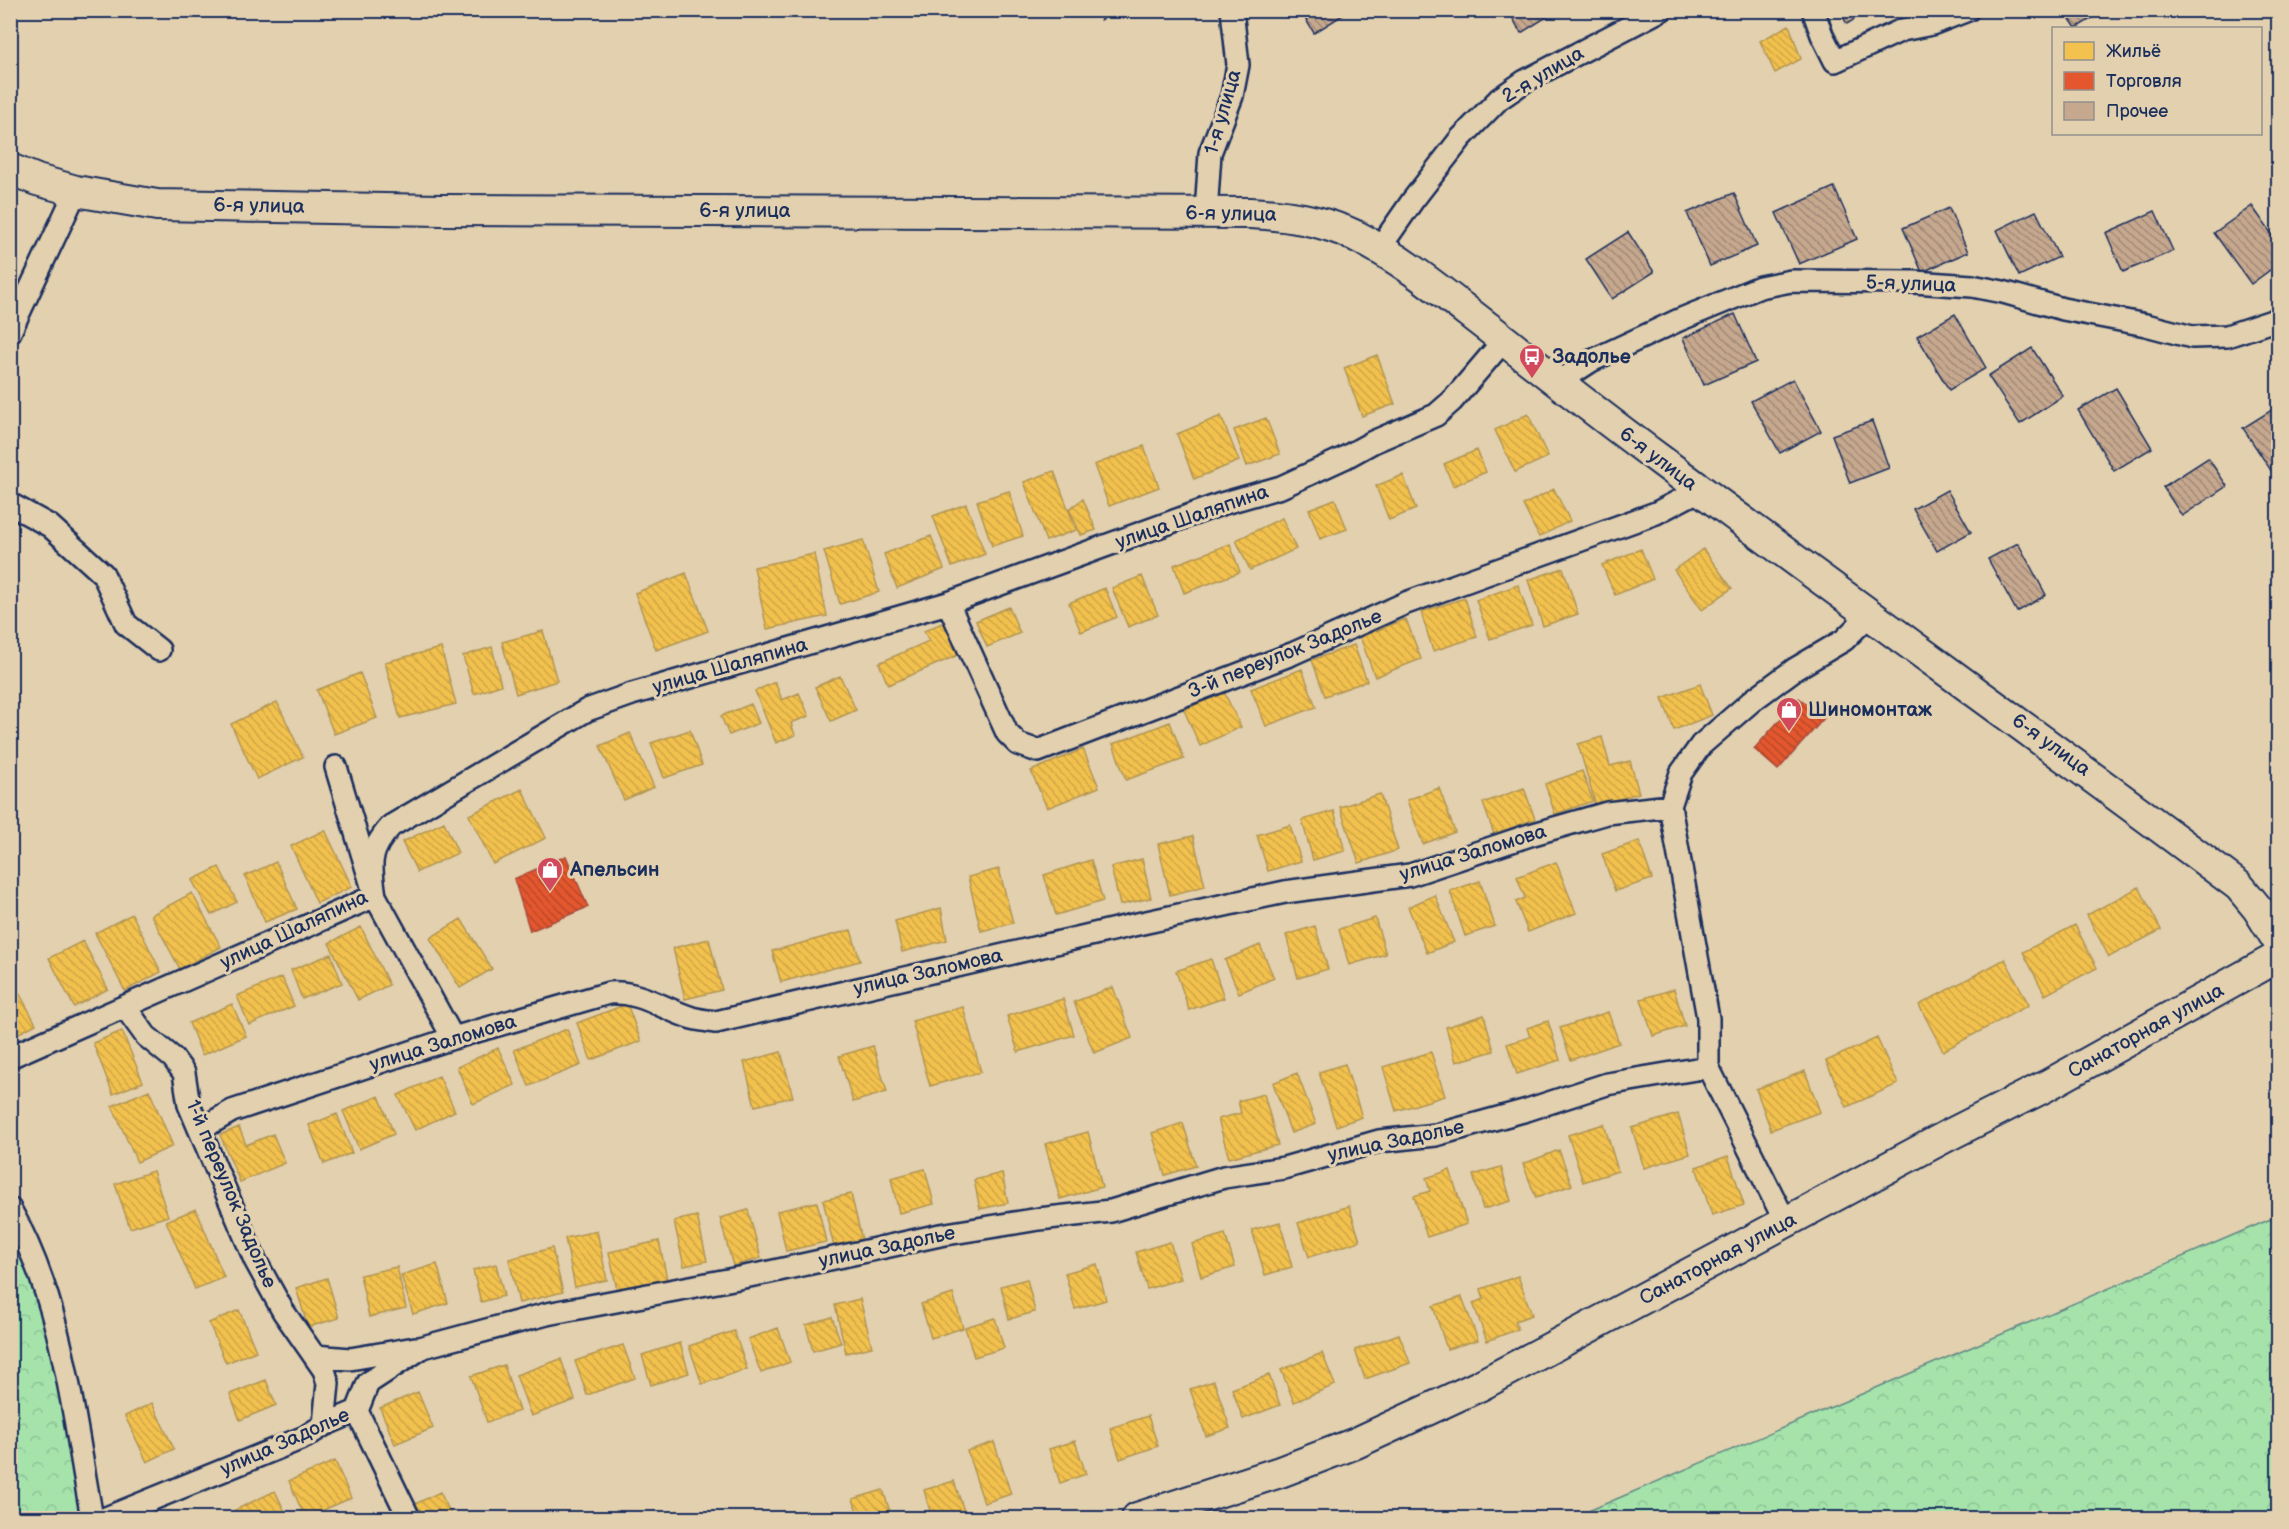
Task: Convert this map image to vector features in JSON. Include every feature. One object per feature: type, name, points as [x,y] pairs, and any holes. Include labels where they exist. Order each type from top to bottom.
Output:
[{"type":"street","name":"1-я улица","points":[[1206,213],[1210,153],[1232,96],[1238,65],[1232,10]]},
{"type":"street","name":"2-я улица","points":[[1379,249],[1461,138],[1499,99],[1525,81],[1661,10]]},
{"type":"street","points":[[1813,10],[1835,62],[1902,30],[1932,24],[1968,10]]},
{"type":"street","name":"6-я улица","points":[[10,169],[37,180],[76,191],[157,205],[440,210],[1206,213],[1280,215],[1334,226],[1379,249],[1437,288],[1557,383],[1700,490],[2052,746],[2239,886]]},
{"type":"street","points":[[10,332],[76,191]]},
{"type":"street","name":"5-я улица","points":[[1557,383],[1591,361],[1679,320],[1760,287],[1791,281],[1914,282],[1972,286],[2063,309],[2146,325],[2192,337],[2227,336],[2278,319]]},
{"type":"street","name":"улица Шаляпина","points":[[10,1057],[375,896],[371,870],[376,843],[392,826],[587,710],[632,694],[948,603],[1221,504],[1281,487],[1344,458],[1372,442],[1436,415],[1452,401],[1504,340]]},
{"type":"street","name":"3-й переулок Задолье","points":[[948,603],[1007,733],[1018,744],[1038,751],[1292,654],[1406,603],[1656,513],[1700,490]]},
{"type":"street","points":[[10,504],[50,526],[103,574],[126,624],[159,650]]},
{"type":"street","points":[[1786,1223],[1708,1067],[1708,1018],[1670,806],[1681,773],[1701,745],[1753,700],[1796,669],[1844,640],[1870,614]]},
{"type":"street","points":[[336,767],[375,896],[453,1038]]},
{"type":"street","name":"улица Заломова","points":[[201,1129],[232,1111],[453,1038],[609,993],[624,992],[640,996],[692,1018],[716,1022],[1133,925],[1274,895],[1410,875],[1530,835],[1607,813],[1670,806]]},
{"type":"street","points":[[2239,886],[2278,898]]},
{"type":"street","points":[[2239,886],[2258,909],[2278,941]]},
{"type":"street","name":"Санаторная улица","points":[[1137,1518],[1280,1472],[1356,1443],[1479,1386],[1945,1137],[2046,1086],[2278,957]]},
{"type":"street","name":"1-й переулок Задолье","points":[[125,1006],[146,1036],[173,1058],[184,1073],[189,1105],[255,1260],[283,1311],[315,1356],[328,1383],[324,1425]]},
{"type":"street","name":"улица Задолье","points":[[106,1518],[305,1437],[324,1425],[357,1411],[368,1383],[423,1347],[547,1314],[765,1274],[940,1235],[1039,1219],[1111,1211],[1224,1177],[1284,1168],[1379,1141],[1436,1135],[1527,1110],[1607,1084],[1708,1067]]},
{"type":"street","points":[[10,1209],[20,1226],[46,1288],[59,1340],[92,1518]]},
{"type":"street","points":[[315,1356],[350,1359],[423,1347]]},
{"type":"street","points":[[357,1411],[409,1518]]},
{"type":"green space","points":[[10,1209],[20,1226],[92,1518],[11,1518]]},
{"type":"green space","points":[[2278,1216],[2278,1518],[1572,1518]]},
{"type":"building: Жильё","points":[[1789,25],[1801,59],[1775,73],[1760,41]]},
{"type":"building: Жильё","points":[[1377,355],[1395,404],[1362,416],[1344,368]]},
{"type":"building: Жильё","points":[[1528,414],[1548,457],[1515,472],[1495,430]]},
{"type":"building: Жильё","points":[[1221,416],[1239,461],[1194,479],[1177,434]]},
{"type":"building: Жильё","points":[[1266,418],[1280,454],[1247,466],[1234,430]]},
{"type":"building: Жильё","points":[[1144,446],[1159,487],[1109,506],[1094,465]]},
{"type":"building: Жильё","points":[[1477,450],[1486,472],[1453,486],[1444,464]]},
{"type":"building: Жильё","points":[[1054,471],[1076,530],[1046,541],[1024,482]]},
{"type":"building: Жильё","points":[[1403,475],[1416,509],[1389,520],[1376,486]]},
{"type":"building: Жильё","points":[[1554,489],[1570,521],[1539,537],[1523,505]]},
{"type":"building: Жильё","points":[[1009,491],[1023,536],[992,546],[977,501]]},
{"type":"building: Жильё","points":[[1083,499],[1096,530],[1081,535],[1069,509]]},
{"type":"building: Жильё","points":[[1335,499],[1347,529],[1320,539],[1309,509]]},
{"type":"building: Жильё","points":[[966,504],[985,554],[952,567],[933,516]]},
{"type":"building: Жильё","points":[[1282,518],[1296,549],[1250,570],[1236,540]]},
{"type":"building: Жильё","points":[[931,536],[944,569],[897,588],[884,554]]},
{"type":"building: Жильё","points":[[863,540],[879,592],[840,604],[824,551]]},
{"type":"building: Жильё","points":[[1230,544],[1240,572],[1184,593],[1174,565]]},
{"type":"building: Жильё","points":[[1641,549],[1653,579],[1615,595],[1602,565]]},
{"type":"building: Жильё","points":[[1703,549],[1732,588],[1702,610],[1674,570]]},
{"type":"building: Жильё","points":[[814,554],[827,616],[767,629],[754,567]]},
{"type":"building: Жильё","points":[[1563,568],[1578,614],[1543,626],[1528,580]]},
{"type":"building: Жильё","points":[[686,573],[708,631],[656,650],[635,593]]},
{"type":"building: Жильё","points":[[1142,576],[1158,615],[1128,627],[1112,588]]},
{"type":"building: Жильё","points":[[1518,585],[1532,625],[1490,639],[1476,600]]},
{"type":"building: Жильё","points":[[1105,588],[1117,617],[1081,632],[1069,603]]},
{"type":"building: Жильё","points":[[1465,598],[1477,637],[1433,651],[1421,612]]},
{"type":"building: Жильё","points":[[1009,607],[1020,633],[987,647],[976,621]]},
{"type":"building: Жильё","points":[[1406,619],[1421,659],[1375,677],[1360,637]]},
{"type":"building: Жильё","points":[[944,622],[958,655],[888,685],[879,663],[929,641],[924,631]]},
{"type":"building: Жильё","points":[[543,631],[557,681],[516,694],[502,642]]},
{"type":"building: Жильё","points":[[1354,645],[1367,681],[1325,696],[1312,660]]},
{"type":"building: Жильё","points":[[492,647],[501,685],[474,694],[463,656]]},
{"type":"building: Жильё","points":[[441,648],[456,704],[400,718],[385,662]]},
{"type":"building: Жильё","points":[[1302,669],[1316,707],[1266,726],[1251,689]]},
{"type":"building: Жильё","points":[[360,673],[377,718],[334,734],[317,690]]},
{"type":"building: Жильё","points":[[840,676],[856,710],[831,721],[815,687]]},
{"type":"building: Жильё","points":[[775,682],[782,700],[799,693],[809,716],[791,723],[795,735],[776,743],[755,691]]},
{"type":"building: Жильё","points":[[1700,684],[1712,715],[1674,730],[1662,698]]},
{"type":"building: Жильё","points":[[1224,692],[1241,727],[1200,746],[1184,710]]},
{"type":"building: Жильё","points":[[277,702],[303,757],[257,779],[231,724]]},
{"type":"building: Жильё","points":[[751,704],[759,723],[729,735],[721,716]]},
{"type":"building: Жильё","points":[[1170,722],[1184,759],[1126,780],[1113,744]]},
{"type":"building: Жильё","points":[[690,730],[702,765],[664,778],[651,743]]},
{"type":"building: Жильё","points":[[630,733],[654,787],[624,800],[600,746]]},
{"type":"building: Жильё","points":[[1602,737],[1610,766],[1630,761],[1639,793],[1596,806],[1578,744]]},
{"type":"building: Жильё","points":[[1083,749],[1099,787],[1047,808],[1031,771]]},
{"type":"building: Жильё","points":[[1582,771],[1593,801],[1555,814],[1545,784]]},
{"type":"building: Жильё","points":[[1439,788],[1455,832],[1423,844],[1407,800]]},
{"type":"building: Жильё","points":[[1524,788],[1535,819],[1494,834],[1483,803]]},
{"type":"building: Жильё","points":[[522,789],[546,838],[493,864],[469,815]]},
{"type":"building: Жильё","points":[[1380,794],[1398,850],[1359,863],[1340,807]]},
{"type":"building: Жильё","points":[[1334,811],[1345,851],[1313,860],[1302,820]]},
{"type":"building: Жильё","points":[[444,822],[458,853],[417,872],[402,842]]},
{"type":"building: Жильё","points":[[1290,825],[1301,861],[1268,871],[1257,835]]},
{"type":"building: Жильё","points":[[325,830],[352,887],[317,903],[291,846]]},
{"type":"building: Жильё","points":[[1193,836],[1205,886],[1170,895],[1158,844]]},
{"type":"building: Жильё","points":[[1639,841],[1652,879],[1615,891],[1602,854]]},
{"type":"building: Жильё","points":[[1142,859],[1151,898],[1120,905],[1111,867]]},
{"type":"building: Жильё","points":[[1091,860],[1103,901],[1056,915],[1044,875]]},
{"type":"building: Жильё","points":[[276,862],[297,909],[265,922],[245,876]]},
{"type":"building: Жильё","points":[[1556,862],[1576,913],[1528,932],[1516,902],[1525,898],[1517,877]]},
{"type":"building: Жильё","points":[[219,867],[237,902],[211,915],[192,880]]},
{"type":"building: Жильё","points":[[999,869],[1013,923],[981,931],[968,877]]},
{"type":"building: Жильё","points":[[1480,881],[1495,926],[1465,936],[1450,891]]},
{"type":"building: Жильё","points":[[2139,887],[2161,930],[2109,957],[2087,915]]},
{"type":"building: Жильё","points":[[192,893],[221,947],[180,969],[151,915]]},
{"type":"building: Жильё","points":[[1435,895],[1454,942],[1427,953],[1408,907]]},
{"type":"building: Жильё","points":[[941,908],[947,940],[902,952],[895,921]]},
{"type":"building: Жильё","points":[[132,914],[161,972],[125,991],[95,933]]},
{"type":"building: Жильё","points":[[1375,918],[1386,954],[1349,965],[1339,929]]},
{"type":"building: Жильё","points":[[461,919],[492,969],[460,988],[430,938]]},
{"type":"building: Жильё","points":[[2075,925],[2097,968],[2045,995],[2023,952]]},
{"type":"building: Жильё","points":[[1315,926],[1328,969],[1298,978],[1286,935]]},
{"type":"building: Жильё","points":[[361,927],[389,985],[358,1000],[329,943]]},
{"type":"building: Жильё","points":[[851,930],[860,961],[781,982],[772,951]]},
{"type":"building: Жильё","points":[[709,939],[722,990],[685,999],[673,948]]},
{"type":"building: Жильё","points":[[83,941],[108,989],[74,1007],[49,958]]},
{"type":"building: Жильё","points":[[1260,945],[1274,978],[1239,993],[1225,960]]},
{"type":"building: Жильё","points":[[331,954],[342,983],[302,999],[291,970]]},
{"type":"building: Жильё","points":[[1211,959],[1224,998],[1189,1010],[1176,971]]},
{"type":"building: Жильё","points":[[2005,959],[2029,1005],[1943,1051],[1919,1005]]},
{"type":"building: Жильё","points":[[282,977],[294,1006],[249,1025],[237,996]]},
{"type":"building: Жильё","points":[[1113,987],[1132,1038],[1094,1053],[1074,1002]]},
{"type":"building: Жильё","points":[[17,989],[36,1024],[10,1038],[10,992]]},
{"type":"building: Жильё","points":[[1674,989],[1685,1026],[1653,1036],[1641,999]]},
{"type":"building: Жильё","points":[[1063,999],[1074,1035],[1018,1052],[1007,1016]]},
{"type":"building: Жильё","points":[[232,1004],[246,1036],[202,1055],[189,1023]]},
{"type":"building: Жильё","points":[[627,1004],[641,1041],[591,1060],[577,1023]]},
{"type":"building: Жильё","points":[[963,1007],[981,1072],[930,1086],[912,1021]]},
{"type":"building: Жильё","points":[[1608,1012],[1619,1043],[1571,1060],[1560,1028]]},
{"type":"building: Жильё","points":[[1484,1015],[1494,1051],[1456,1062],[1446,1027]]},
{"type":"building: Жильё","points":[[1548,1021],[1560,1060],[1517,1074],[1507,1044],[1530,1037],[1527,1028]]},
{"type":"building: Жильё","points":[[567,1029],[581,1065],[529,1086],[514,1050]]},
{"type":"building: Жильё","points":[[122,1031],[143,1082],[113,1094],[93,1043]]},
{"type":"building: Жильё","points":[[1877,1038],[1898,1084],[1847,1107],[1826,1061]]},
{"type":"building: Жильё","points":[[873,1046],[887,1092],[853,1102],[839,1056]]},
{"type":"building: Жильё","points":[[498,1048],[515,1085],[473,1104],[457,1067]]},
{"type":"building: Жильё","points":[[781,1052],[793,1097],[755,1106],[744,1062]]},
{"type":"building: Жильё","points":[[1431,1052],[1445,1096],[1396,1111],[1383,1067]]},
{"type":"building: Жильё","points":[[1345,1064],[1362,1117],[1336,1126],[1319,1072]]},
{"type":"building: Жильё","points":[[1805,1071],[1820,1112],[1771,1130],[1756,1089]]},
{"type":"building: Жильё","points":[[1297,1073],[1316,1124],[1291,1133],[1273,1083]]},
{"type":"building: Жильё","points":[[439,1076],[455,1111],[415,1130],[398,1095]]},
{"type":"building: Жильё","points":[[149,1090],[173,1146],[137,1162],[112,1106]]},
{"type":"building: Жильё","points":[[1264,1094],[1278,1145],[1229,1158],[1218,1119],[1241,1113],[1238,1101]]},
{"type":"building: Жильё","points":[[379,1096],[394,1134],[359,1149],[343,1111]]},
{"type":"building: Жильё","points":[[337,1114],[352,1153],[324,1164],[309,1125]]},
{"type":"building: Жильё","points":[[1678,1114],[1690,1154],[1644,1168],[1632,1128]]},
{"type":"building: Жильё","points":[[1183,1123],[1196,1166],[1165,1175],[1152,1133]]},
{"type":"building: Жильё","points":[[1604,1124],[1618,1171],[1583,1182],[1568,1135]]},
{"type":"building: Жильё","points":[[239,1127],[246,1145],[273,1134],[285,1163],[240,1182],[220,1135]]},
{"type":"building: Жильё","points":[[1088,1132],[1102,1187],[1060,1199],[1045,1144]]},
{"type":"building: Жильё","points":[[1559,1150],[1572,1185],[1536,1198],[1523,1164]]},
{"type":"building: Жильё","points":[[1728,1156],[1744,1205],[1712,1215],[1696,1167]]},
{"type":"building: Жильё","points":[[1501,1167],[1511,1201],[1483,1209],[1473,1175]]},
{"type":"building: Жильё","points":[[925,1169],[934,1204],[899,1213],[891,1178]]},
{"type":"building: Жильё","points":[[1450,1170],[1467,1224],[1427,1237],[1414,1196],[1430,1191],[1426,1178]]},
{"type":"building: Жильё","points":[[153,1171],[168,1216],[130,1228],[115,1184]]},
{"type":"building: Жильё","points":[[1002,1173],[1008,1203],[980,1209],[974,1180]]},
{"type":"building: Жильё","points":[[851,1194],[862,1240],[834,1247],[823,1200]]},
{"type":"building: Жильё","points":[[817,1202],[826,1242],[786,1251],[777,1211]]},
{"type":"building: Жильё","points":[[1349,1206],[1360,1241],[1309,1257],[1298,1223]]},
{"type":"building: Жильё","points":[[196,1209],[224,1277],[195,1289],[166,1221]]},
{"type":"building: Жильё","points":[[748,1210],[761,1258],[733,1266],[720,1218]]},
{"type":"building: Жильё","points":[[697,1216],[707,1261],[684,1266],[674,1221]]},
{"type":"building: Жильё","points":[[1280,1222],[1292,1267],[1265,1275],[1252,1230]]},
{"type":"building: Жильё","points":[[597,1231],[607,1280],[575,1287],[565,1238]]},
{"type":"building: Жильё","points":[[1225,1234],[1235,1267],[1201,1277],[1192,1244]]},
{"type":"building: Жильё","points":[[659,1241],[667,1279],[617,1290],[609,1252]]},
{"type":"building: Жильё","points":[[1170,1242],[1181,1279],[1147,1289],[1136,1252]]},
{"type":"building: Жильё","points":[[552,1248],[563,1292],[519,1303],[509,1259]]},
{"type":"building: Жильё","points":[[437,1264],[448,1303],[413,1314],[401,1275]]},
{"type":"building: Жильё","points":[[496,1264],[504,1296],[481,1302],[473,1270]]},
{"type":"building: Жильё","points":[[1097,1264],[1106,1300],[1075,1309],[1065,1273]]},
{"type":"building: Жильё","points":[[397,1267],[406,1308],[369,1317],[360,1275]]},
{"type":"building: Жильё","points":[[1518,1276],[1532,1315],[1515,1321],[1518,1329],[1487,1341],[1473,1303],[1484,1299],[1481,1289]]},
{"type":"building: Жильё","points":[[327,1278],[339,1318],[308,1327],[296,1288]]},
{"type":"building: Жильё","points":[[1027,1279],[1035,1312],[1009,1319],[1001,1286]]},
{"type":"building: Жильё","points":[[953,1294],[963,1328],[931,1338],[921,1304]]},
{"type":"building: Жильё","points":[[1462,1297],[1478,1340],[1447,1349],[1433,1306]]},
{"type":"building: Жильё","points":[[860,1299],[872,1347],[846,1353],[835,1305]]},
{"type":"building: Жильё","points":[[239,1310],[256,1351],[226,1363],[209,1323]]},
{"type":"building: Жильё","points":[[832,1317],[841,1343],[813,1351],[806,1325]]},
{"type":"building: Жильё","points":[[995,1318],[1004,1348],[974,1357],[965,1327]]},
{"type":"building: Жильё","points":[[778,1328],[790,1362],[761,1373],[748,1339]]},
{"type":"building: Жильё","points":[[734,1331],[747,1369],[702,1384],[689,1346]]},
{"type":"building: Жильё","points":[[1399,1334],[1410,1363],[1365,1379],[1355,1350]]},
{"type":"building: Жильё","points":[[680,1343],[689,1373],[651,1385],[642,1355]]},
{"type":"building: Жильё","points":[[623,1345],[635,1378],[587,1395],[575,1361]]},
{"type":"building: Жильё","points":[[1322,1353],[1335,1385],[1294,1402],[1281,1370]]},
{"type":"building: Жильё","points":[[561,1359],[575,1400],[531,1416],[516,1375]]},
{"type":"building: Жильё","points":[[504,1365],[519,1411],[487,1422],[471,1376]]},
{"type":"building: Жильё","points":[[1269,1375],[1280,1405],[1243,1419],[1232,1389]]},
{"type":"building: Жильё","points":[[266,1380],[276,1405],[240,1420],[230,1394]]},
{"type":"building: Жильё","points":[[1214,1381],[1230,1428],[1206,1436],[1190,1389]]},
{"type":"building: Жильё","points":[[418,1392],[433,1428],[395,1444],[380,1408]]},
{"type":"building: Жильё","points":[[152,1403],[174,1449],[147,1462],[125,1416]]},
{"type":"building: Жильё","points":[[1148,1416],[1158,1446],[1120,1459],[1110,1428]]},
{"type":"building: Жильё","points":[[1075,1441],[1086,1474],[1060,1483],[1049,1449]]},
{"type":"building: Жильё","points":[[994,1442],[1011,1494],[984,1503],[967,1451]]},
{"type":"building: Жильё","points":[[335,1461],[351,1498],[305,1518],[289,1481]]},
{"type":"building: Жильё","points":[[954,1481],[964,1511],[932,1518],[924,1490]]},
{"type":"building: Жильё","points":[[883,1490],[892,1518],[859,1518],[853,1499]]},
{"type":"building: Жильё","points":[[275,1491],[288,1518],[239,1518],[235,1510]]},
{"type":"building: Жильё","points":[[440,1492],[453,1518],[420,1518],[413,1505]]},
{"type":"building: Жильё","points":[[844,1513],[846,1518],[829,1518]]},
{"type":"building: Торговля","name":"Шиномонтаж","points":[[1799,698],[1825,717],[1778,770],[1754,749]]},
{"type":"building: Торговля","name":"Апельсин","points":[[566,856],[588,907],[530,931],[514,879]]},
{"type":"building: Прочее","points":[[1096,10],[1119,10],[1101,20]]},
{"type":"building: Прочее","points":[[1300,10],[1351,10],[1314,33]]},
{"type":"building: Прочее","points":[[1508,10],[1558,10],[1521,33]]},
{"type":"building: Прочее","points":[[1839,10],[1869,10],[1847,24]]},
{"type":"building: Прочее","points":[[2064,10],[2106,10],[2078,27],[2075,27]]},
{"type":"building: Прочее","points":[[1834,187],[1857,239],[1799,264],[1776,213]]},
{"type":"building: Прочее","points":[[1734,193],[1757,246],[1710,266],[1687,213]]},
{"type":"building: Прочее","points":[[2252,206],[2278,243],[2278,264],[2251,284],[2214,233]]},
{"type":"building: Прочее","points":[[1949,208],[1968,252],[1922,272],[1903,228]]},
{"type":"building: Прочее","points":[[2036,211],[2059,257],[2019,276],[1997,230]]},
{"type":"building: Прочее","points":[[2155,211],[2173,251],[2123,272],[2106,233]]},
{"type":"building: Прочее","points":[[1628,232],[1654,272],[1612,299],[1586,259]]},
{"type":"building: Прочее","points":[[1735,314],[1756,362],[1704,385],[1683,338]]},
{"type":"building: Прочее","points":[[1955,314],[1986,368],[1949,390],[1917,336]]},
{"type":"building: Прочее","points":[[2032,348],[2063,396],[2020,424],[1988,376]]},
{"type":"building: Прочее","points":[[1793,379],[1821,431],[1780,453],[1751,401]]},
{"type":"building: Прочее","points":[[2116,388],[2152,448],[2114,471],[2078,410]]},
{"type":"building: Прочее","points":[[2278,406],[2278,468],[2272,472],[2243,428]]},
{"type":"building: Прочее","points":[[1872,421],[1889,468],[1850,483],[1832,435]]},
{"type":"building: Прочее","points":[[2208,458],[2227,486],[2182,516],[2163,487]]},
{"type":"building: Прочее","points":[[1947,490],[1971,532],[1937,551],[1913,509]]},
{"type":"building: Прочее","points":[[2018,543],[2046,595],[2017,612],[1988,559]]},
{"type":"place","name":"Задолье","points":[[1532,380]]},
{"type":"place","name":"Шиномонтаж","points":[[1789,733]]},
{"type":"place","name":"Апельсин","points":[[550,893]]}]
